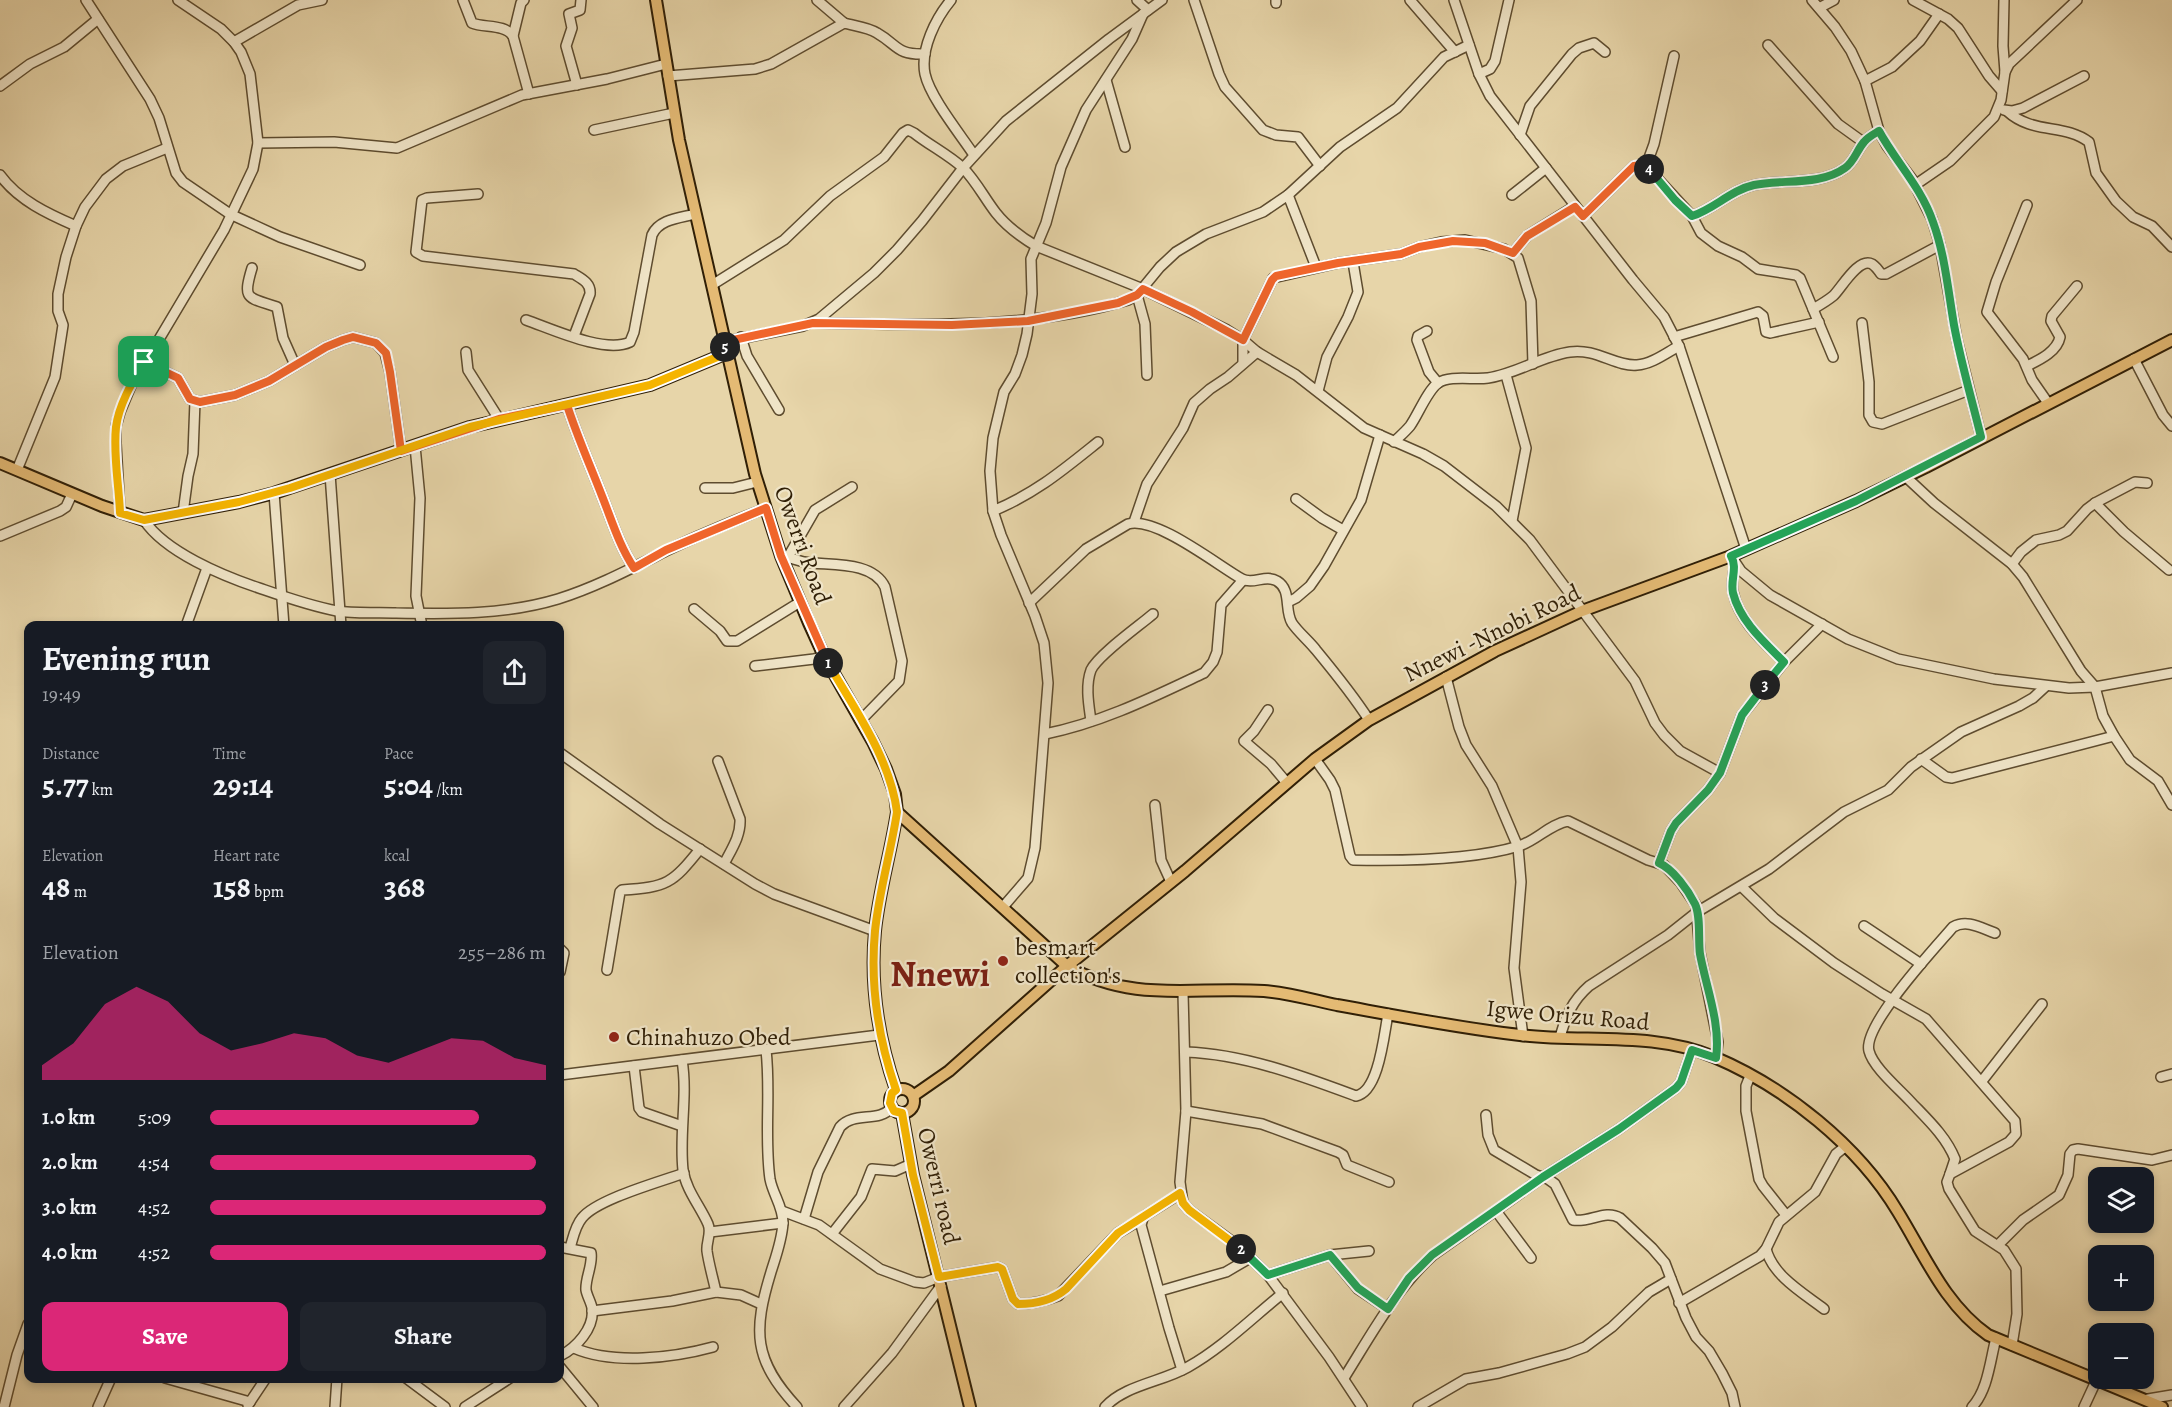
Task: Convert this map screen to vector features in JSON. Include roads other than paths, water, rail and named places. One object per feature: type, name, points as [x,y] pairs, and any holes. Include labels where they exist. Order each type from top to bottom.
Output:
[{"type":"main road","name":"Owerri Road","points":[[656,0],[674,114],[748,451],[757,482],[800,602],[824,656],[861,720],[892,783],[897,812],[875,931],[874,974],[879,1035],[896,1090]]},
{"type":"main road","name":"Nnewi -Nnobi Road","points":[[914,1096],[949,1071],[1067,966],[1171,882],[1315,759],[1369,720],[1495,651],[1582,611],[1733,559],[1746,549],[1856,501],[2172,340]]},
{"type":"main road","points":[[0,463],[72,494],[144,520],[274,493],[499,419],[650,385],[725,348]]},
{"type":"main road","name":"Igwe Orizu Road","points":[[897,812],[1067,966],[1085,976],[1147,990],[1183,993],[1263,991],[1288,994],[1388,1014],[1523,1036],[1641,1041],[1692,1050],[1716,1058],[1750,1076],[1803,1110],[1845,1146],[1873,1176],[1897,1210],[1953,1302],[1969,1322],[1996,1338],[2088,1375]]},
{"type":"main road","points":[[896,1090],[908,1090],[914,1096],[912,1108],[902,1113],[891,1108],[890,1098],[896,1090]]},
{"type":"main road","name":"Owerri road","points":[[902,1113],[911,1164],[970,1407]]},
{"type":"main road","name":"Igwe Orizu Road","points":[[2121,1389],[2162,1407]]},
{"type":"street","points":[[86,0],[150,99],[159,118],[176,173],[183,182],[230,214],[280,237],[360,265]]},
{"type":"street","points":[[120,513],[116,426],[133,381],[214,250],[253,169],[258,143],[250,74],[234,42],[221,28],[178,0]]},
{"type":"street","points":[[234,42],[298,5],[322,0]]},
{"type":"street","points":[[463,0],[472,22],[478,26],[506,29],[513,36]]},
{"type":"street","points":[[524,0],[520,3],[513,36],[529,94]]},
{"type":"street","points":[[577,85],[566,46],[572,28],[569,14],[580,10],[581,0]]},
{"type":"street","points":[[817,0],[844,23],[871,29],[900,51],[925,54]]},
{"type":"street","points":[[951,0],[943,10],[925,54],[925,74],[931,91],[974,155]]},
{"type":"street","points":[[1137,0],[1145,12]]},
{"type":"street","points":[[813,323],[844,300],[897,250],[963,168],[1006,121],[1161,0]]},
{"type":"street","points":[[1194,0],[1225,87],[1263,130],[1276,135],[1298,137],[1320,166]]},
{"type":"street","points":[[1410,0],[1455,52]]},
{"type":"street","points":[[1454,0],[1479,74],[1490,96],[1575,207],[1664,317],[1676,342],[1746,549]]},
{"type":"street","points":[[1479,74],[1490,69],[1495,61],[1509,0]]},
{"type":"street","points":[[1812,0],[1835,27],[1851,51],[1865,81],[1879,131],[1887,146],[1915,184],[1932,219],[1940,245],[1955,331],[1981,437]]},
{"type":"street","points":[[1819,8],[1834,0]]},
{"type":"street","points":[[1913,0],[1939,14],[1958,28],[1978,60],[2002,91]]},
{"type":"street","points":[[2003,109],[2004,0]]},
{"type":"street","points":[[2005,72],[2009,64],[2077,0]]},
{"type":"street","points":[[1003,907],[1028,878],[1035,848],[1048,682],[1044,643],[993,511],[990,471],[993,438],[1004,392],[1015,374],[1022,355],[1032,294],[1031,259],[1046,223],[1060,167],[1086,110],[1132,39],[1145,12]]},
{"type":"street","points":[[1865,81],[1892,68],[1920,41],[1939,14]]},
{"type":"street","points":[[0,86],[30,64],[64,47],[98,20]]},
{"type":"street","points":[[668,76],[755,69],[771,64],[844,23]]},
{"type":"street","points":[[1520,135],[1530,106],[1572,54],[1579,48],[1594,43],[1605,52]]},
{"type":"street","points":[[725,348],[741,337],[813,323],[952,325],[1028,321],[1118,303],[1140,292],[1160,267],[1176,252],[1206,234],[1263,212],[1288,195],[1358,133],[1388,116],[1444,57],[1469,45]]},
{"type":"street","points":[[1768,45],[1838,124],[1863,142]]},
{"type":"street","points":[[1646,166],[1654,144],[1674,56]]},
{"type":"street","points":[[258,143],[334,142],[397,148],[411,144],[471,115],[529,94],[666,64]]},
{"type":"street","points":[[1915,184],[1950,161],[2003,109],[2023,108],[2084,76]]},
{"type":"street","points":[[1106,80],[1125,147]]},
{"type":"street","points":[[2003,109],[2027,125],[2066,132],[2089,142],[2096,173],[2116,201],[2133,217],[2152,226],[2172,247]]},
{"type":"street","points":[[594,130],[674,114]]},
{"type":"street","points":[[712,285],[784,240],[830,196],[884,157],[908,130],[963,168],[1008,227],[1036,246],[1140,292],[1192,312],[1243,340],[1257,352],[1275,361],[1318,392],[1364,428],[1423,454],[1444,466],[1496,506],[1530,540],[1635,681],[1655,723],[1664,735],[1680,751],[1720,773]]},
{"type":"street","points":[[1692,216],[1703,213],[1749,187],[1809,180],[1845,169],[1863,142],[1879,131]]},
{"type":"street","points":[[17,470],[55,377],[63,324],[58,311],[58,294],[76,226],[85,207],[106,179],[123,166],[167,148]]},
{"type":"street","points":[[1583,216],[1634,166],[1646,166],[1692,216],[1701,233],[1718,246],[1742,257],[1758,269],[1796,275],[1800,279],[1833,357]]},
{"type":"street","points":[[1512,195],[1546,168]]},
{"type":"street","points":[[0,175],[6,184],[37,208],[76,226]]},
{"type":"street","points":[[478,194],[422,200],[416,252],[423,256],[574,274],[586,281],[591,288],[574,336]]},
{"type":"street","points":[[1288,195],[1316,267]]},
{"type":"street","points":[[2027,205],[1987,306],[1990,318],[2027,366],[2032,380],[2048,403]]},
{"type":"street","points":[[1513,253],[1527,236],[1575,207]]},
{"type":"street","points":[[526,320],[598,344],[625,345],[630,342],[634,332],[652,236],[656,228],[696,214]]},
{"type":"street","points":[[1244,362],[1243,340],[1273,278],[1316,267],[1401,254],[1419,247],[1453,241],[1485,243],[1513,253],[1521,265],[1531,301],[1533,364]]},
{"type":"street","points":[[1813,309],[1835,294],[1854,270],[1862,265],[1872,264],[1881,274],[1886,274],[1940,245]]},
{"type":"street","points":[[1318,392],[1327,357],[1358,292],[1353,262]]},
{"type":"street","points":[[252,268],[246,286],[247,293],[250,297],[277,307],[283,338],[295,365]]},
{"type":"street","points":[[2027,366],[2057,345],[2060,338],[2051,321],[2052,316],[2077,286]]},
{"type":"street","points":[[1140,292],[1145,324],[1147,375]]},
{"type":"street","points":[[1394,442],[1409,426],[1438,383],[1448,380],[1484,379],[1506,375],[1552,355],[1573,351],[1593,352],[1634,366],[1645,364],[1676,342],[1758,312],[1763,316],[1766,332],[1770,333],[1819,322]]},
{"type":"street","points":[[1862,323],[1869,382],[1869,415],[1873,422],[1882,424],[1969,390]]},
{"type":"street","points":[[1427,331],[1418,336],[1417,340],[1429,372],[1438,383]]},
{"type":"street","points":[[144,362],[178,378],[190,399],[195,401],[218,400],[269,381],[326,347],[343,340],[353,337],[376,343],[386,353],[401,451]]},
{"type":"street","points":[[741,337],[752,365],[779,410]]},
{"type":"street","points":[[466,352],[468,370],[499,419]]},
{"type":"street","points":[[1134,522],[1147,484],[1184,428],[1194,403],[1257,352]]},
{"type":"street","points":[[2134,359],[2163,415],[2172,426]]},
{"type":"street","points":[[1506,375],[1526,448],[1512,521]]},
{"type":"street","points":[[183,513],[193,454],[195,401]]},
{"type":"street","points":[[567,405],[619,544],[634,568]]},
{"type":"street","points":[[1288,602],[1310,586],[1361,500],[1380,435]]},
{"type":"street","points":[[993,511],[1030,494],[1098,441]]},
{"type":"street","points":[[415,446],[420,498],[416,571],[420,621]]},
{"type":"street","points":[[330,474],[341,621]]},
{"type":"street","points":[[1906,477],[1959,523],[2012,564],[2023,577],[2081,671],[2095,687],[2103,716],[2114,736],[2130,760],[2158,781],[2172,805]]},
{"type":"street","points":[[705,488],[733,488],[757,482]]},
{"type":"street","points":[[2012,564],[2021,552],[2036,540],[2059,536],[2067,531],[2087,508],[2095,503],[2135,482],[2147,483]]},
{"type":"street","points":[[852,487],[815,510],[784,556],[804,562],[865,570],[881,579],[885,587],[902,669],[899,681],[861,720]]},
{"type":"street","points":[[274,493],[284,621]]},
{"type":"street","points":[[0,536],[60,511],[66,507],[72,494]]},
{"type":"street","points":[[1296,499],[1343,530]]},
{"type":"street","points":[[2095,503],[2124,532],[2169,570]]},
{"type":"street","points":[[144,520],[150,529],[163,540],[207,568],[306,604],[340,611],[489,613],[545,602],[589,588],[675,546],[766,508]]},
{"type":"street","points":[[1029,603],[1086,549],[1128,524],[1134,522],[1143,524],[1176,538],[1212,558],[1243,580],[1252,582],[1272,579],[1278,581],[1284,589],[1291,622],[1348,688],[1369,720]]},
{"type":"street","points":[[1733,559],[1754,583],[1848,639],[1898,659],[1994,679],[2069,688],[2095,687],[2172,673]]},
{"type":"street","points":[[1733,559],[1732,592],[1738,605],[1754,632],[1784,662]]},
{"type":"street","points":[[188,621],[207,568]]},
{"type":"street","points":[[1045,734],[1065,730],[1121,711],[1204,673],[1210,668],[1216,652],[1221,605],[1243,580]]},
{"type":"street","points":[[694,609],[720,631],[727,641],[731,642],[737,641],[800,602]]},
{"type":"street","points":[[1091,722],[1088,693],[1091,670],[1098,660],[1153,614]]},
{"type":"street","points":[[1659,863],[1676,823],[1708,790],[1720,773],[1742,715],[1784,662],[1822,624]]},
{"type":"street","points":[[755,666],[824,656]]},
{"type":"street","points":[[1446,677],[1466,745],[1492,786],[1518,847],[1521,882],[1514,968],[1523,1036]]},
{"type":"street","points":[[1560,1037],[1565,1018],[1578,995],[1589,986],[1668,935],[1697,912],[1742,887],[1844,812],[1888,790],[1921,759],[1961,732],[2033,698],[2046,686]]},
{"type":"street","points":[[1268,710],[1244,741],[1271,764],[1287,783]]},
{"type":"street","points":[[1921,759],[1946,777],[1952,778],[2114,736]]},
{"type":"street","points":[[564,756],[660,824],[774,894],[875,931]]},
{"type":"street","points":[[1315,759],[1335,790],[1350,856],[1353,860],[1469,855],[1518,847],[1568,821],[1648,860],[1664,865],[1681,883],[1696,905],[1700,952],[1718,1042],[1716,1058]]},
{"type":"street","points":[[718,761],[740,819],[737,837],[724,864]]},
{"type":"street","points":[[1155,805],[1161,861],[1171,882]]},
{"type":"street","points":[[607,970],[620,892],[668,882],[700,849]]},
{"type":"street","points":[[1742,887],[1774,918],[1834,963],[1926,1019],[2015,1121],[2016,1134],[2009,1143],[1950,1174]]},
{"type":"street","points":[[1995,933],[1967,923],[1960,923],[1953,927],[1875,1023],[1868,1048],[1878,1066],[1937,1130],[1952,1152],[1955,1159],[1947,1182],[1966,1218],[1975,1231],[1998,1245],[2010,1257],[2016,1269],[2017,1314],[2012,1345]]},
{"type":"street","points":[[1864,926],[1921,964]]},
{"type":"street","points":[[1183,993],[1186,1052],[1186,1111],[1180,1167],[1180,1193],[1183,1203],[1189,1210],[1237,1245],[1268,1275],[1344,1378],[1362,1407]]},
{"type":"street","points":[[1982,1081],[2042,1004]]},
{"type":"street","points":[[1186,1052],[1204,1053],[1288,1072],[1356,1096],[1366,1091],[1376,1073],[1388,1014]]},
{"type":"street","points":[[564,1075],[879,1035]]},
{"type":"street","points":[[766,1050],[769,1073],[771,1181],[782,1211],[783,1223],[781,1238],[761,1305],[759,1334],[763,1354],[783,1392],[797,1407]]},
{"type":"street","points":[[1344,1378],[1409,1278],[1432,1255],[1676,1088],[1681,1082],[1692,1050]]},
{"type":"street","points":[[682,1060],[685,1078],[682,1126],[684,1173],[710,1232],[707,1250],[716,1292]]},
{"type":"street","points":[[634,1066],[639,1108],[642,1112],[682,1126]]},
{"type":"street","points":[[2162,1077],[2172,1074]]},
{"type":"street","points":[[1750,1076],[1746,1086],[1746,1111],[1759,1179],[1786,1215]]},
{"type":"street","points":[[804,1219],[818,1172],[840,1127],[846,1121],[854,1118],[884,1114],[891,1108]]},
{"type":"street","points":[[1186,1111],[1262,1124],[1338,1152],[1343,1155],[1347,1165],[1389,1182]]},
{"type":"street","points":[[1486,1115],[1488,1135],[1494,1150],[1555,1184],[1573,1220],[1590,1221],[1609,1214],[1620,1218],[1665,1263],[1679,1303],[1696,1337],[1709,1351],[1722,1373],[1732,1393],[1735,1407]]},
{"type":"street","points":[[1679,1303],[1760,1256],[1766,1250],[1779,1222],[1815,1192],[1836,1154],[1845,1146]]},
{"type":"street","points":[[1998,1245],[2023,1220],[2059,1195],[2068,1175],[2070,1154],[2073,1150],[2152,1160],[2172,1155]]},
{"type":"street","points":[[832,1234],[861,1197],[872,1169],[895,1171],[911,1164]]},
{"type":"street","points":[[570,1248],[581,1218],[589,1211],[604,1203],[684,1173]]},
{"type":"street","points":[[782,1211],[804,1219],[832,1234],[880,1269],[924,1283],[940,1282],[998,1267],[1002,1269],[1013,1299],[1018,1304],[1058,1296],[1118,1233],[1180,1193]]},
{"type":"street","points":[[1496,1211],[1531,1258]]},
{"type":"street","points":[[1143,1218],[1142,1225],[1182,1370]]},
{"type":"street","points":[[710,1232],[783,1223]]},
{"type":"street","points":[[564,1247],[588,1251],[592,1256],[586,1291],[592,1311],[590,1323],[574,1348],[564,1354]]},
{"type":"street","points":[[1766,1250],[1775,1268],[1824,1309]]},
{"type":"street","points":[[1268,1275],[1330,1255],[1369,1251]]},
{"type":"street","points":[[1330,1255],[1358,1288],[1388,1309]]},
{"type":"street","points":[[1160,1291],[1226,1272],[1250,1258]]},
{"type":"street","points":[[1418,1407],[1466,1379],[1556,1357],[1585,1347],[1612,1327],[1649,1292],[1671,1279]]},
{"type":"street","points":[[844,1407],[892,1353],[940,1282]]},
{"type":"street","points":[[592,1311],[672,1301],[716,1292],[741,1295],[761,1305]]},
{"type":"street","points":[[1105,1407],[1131,1390],[1182,1370],[1207,1355],[1283,1293]]},
{"type":"street","points":[[4,1407],[24,1335]]},
{"type":"street","points":[[1972,1407],[1984,1387],[1996,1338]]},
{"type":"street","points":[[574,1348],[602,1355],[657,1358],[684,1355],[712,1347]]},
{"type":"street","points":[[564,1371],[593,1407]]},
{"type":"street","points":[[98,1407],[109,1383]]},
{"type":"street","points":[[181,1383],[248,1404],[263,1383]]},
{"type":"street","points":[[335,1407],[337,1383]]},
{"type":"street","points":[[413,1383],[445,1407]]},
{"type":"street","points":[[465,1407],[502,1383]]},
{"type":"street","points":[[2084,1407],[2092,1389]]},
{"type":"street","points":[[2148,1400],[2172,1395]]},
{"type":"place","name":"besmart collection's","points":[[1003,961]]},
{"type":"place","name":"Chinahuzo Obed","points":[[614,1037]]},
{"type":"district","name":"Nnewi","points":[[940,973]]}]
